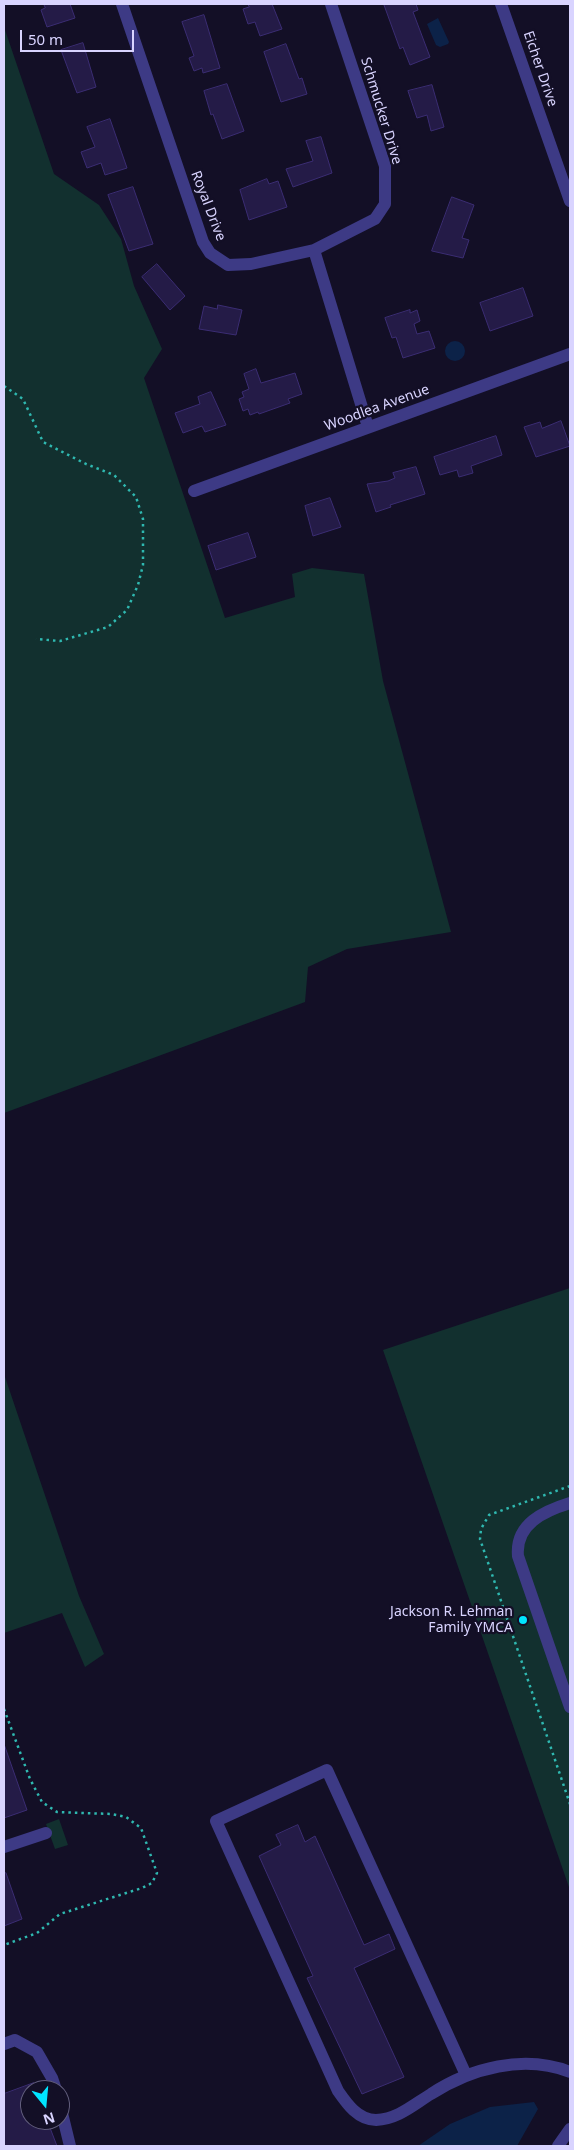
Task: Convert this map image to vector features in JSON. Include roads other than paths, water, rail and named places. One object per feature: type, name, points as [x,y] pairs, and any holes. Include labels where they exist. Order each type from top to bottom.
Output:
[{"type":"street","name":"Royal Drive","points":[[122,4],[203,242],[210,253],[228,265],[251,264],[314,250]]},
{"type":"street","name":"Schmucker Drive","points":[[314,250],[375,219],[385,204],[385,166],[331,4]]},
{"type":"street","name":"Eicher Drive","points":[[501,4],[570,201]]},
{"type":"street","points":[[314,250],[368,427]]},
{"type":"street","name":"Woodlea Avenue","points":[[194,491],[570,354]]},
{"type":"street","points":[[570,1503],[538,1515],[527,1525],[520,1536],[517,1548],[518,1556],[570,1707]]},
{"type":"street","points":[[466,2075],[327,1770],[216,1821],[338,2091],[352,2111],[374,2120],[398,2116],[431,2094],[466,2075],[499,2066],[539,2065],[570,2072]]},
{"type":"street","points":[[4,1847],[46,1833]]},
{"type":"street","points":[[4,2044],[15,2040],[37,2052],[53,2080]]},
{"type":"street","points":[[558,2146],[570,2129]]},
{"type":"street","points":[[66,2130],[70,2146]]},
{"type":"water","points":[[438,18],[449,42],[440,47],[436,45],[427,24]]},
{"type":"water","points":[[455,341],[462,344],[465,351],[462,358],[455,361],[448,358],[445,351],[448,344]]},
{"type":"water","points":[[534,2102],[538,2109],[517,2146],[418,2146],[450,2124],[490,2107]]},
{"type":"place","name":"Jackson R. Lehman Family YMCA","points":[[523,1620]]}]
